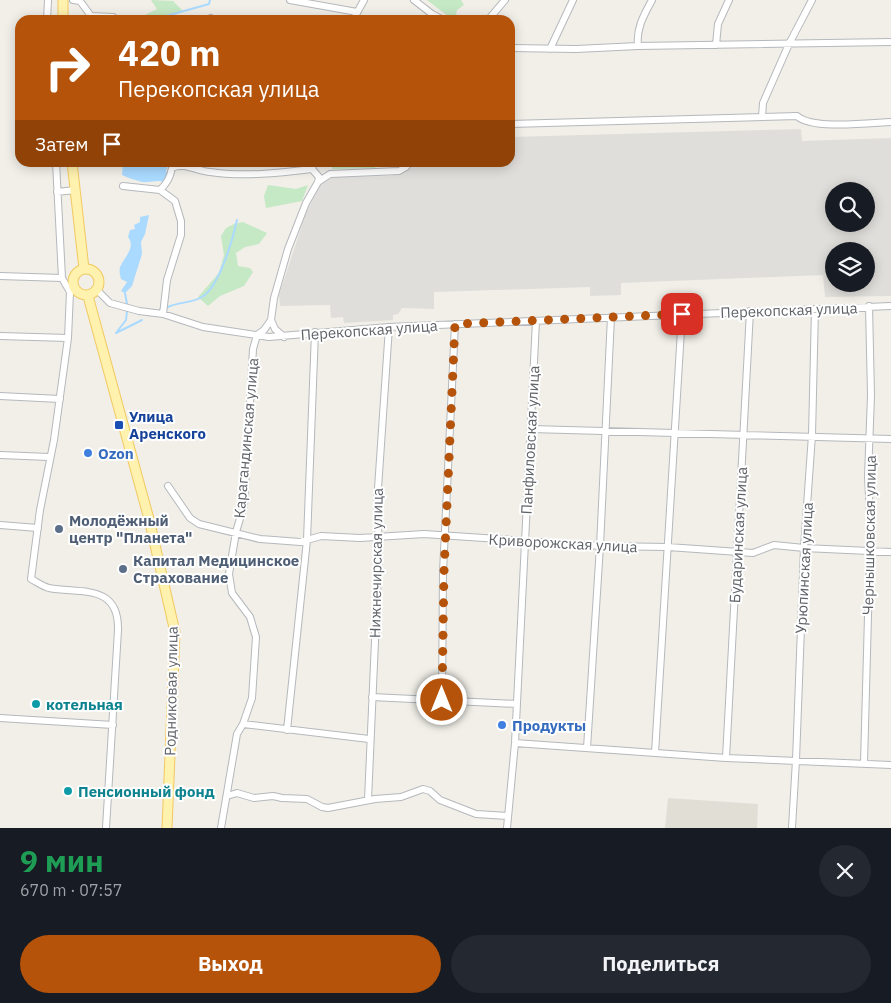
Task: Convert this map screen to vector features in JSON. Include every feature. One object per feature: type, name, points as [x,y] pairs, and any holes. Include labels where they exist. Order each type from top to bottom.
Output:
[{"type":"main road","points":[[63,0],[63,15]]},
{"type":"main road","points":[[73,167],[84,269]]},
{"type":"main road","points":[[84,269],[94,271],[99,280],[97,290],[88,296],[78,293],[70,285],[75,274],[84,269]]},
{"type":"main road","name":"Родниковая улица","points":[[88,296],[149,519],[174,632],[167,828]]},
{"type":"street","points":[[47,15],[48,0]]},
{"type":"street","points":[[73,0],[80,1],[90,15]]},
{"type":"street","points":[[290,0],[357,12]]},
{"type":"street","points":[[356,15],[364,0]]},
{"type":"street","points":[[414,0],[434,15]]},
{"type":"street","points":[[492,15],[506,0]]},
{"type":"street","points":[[550,49],[573,0]]},
{"type":"street","points":[[638,46],[637,36],[641,22],[652,0]]},
{"type":"street","points":[[716,45],[718,24],[729,0]]},
{"type":"street","points":[[762,117],[763,103],[812,0]]},
{"type":"street","points":[[515,48],[891,42]]},
{"type":"street","points":[[515,124],[797,116],[801,120],[817,124],[891,122]]},
{"type":"street","points":[[56,167],[62,278]]},
{"type":"street","points":[[160,190],[170,178],[172,167]]},
{"type":"street","points":[[184,167],[211,172],[247,174],[285,172],[308,167]]},
{"type":"street","points":[[313,167],[319,177],[318,182]]},
{"type":"street","points":[[257,335],[264,330],[271,320],[274,298],[288,249],[306,202],[318,182],[330,174],[399,171],[406,167]]},
{"type":"street","points":[[123,186],[160,190],[175,201],[182,221],[182,228],[167,280],[163,314]]},
{"type":"street","points":[[57,192],[75,190]]},
{"type":"street","points":[[0,276],[62,278],[70,285],[68,338],[60,399],[54,440],[49,457],[31,579],[48,588],[96,593],[103,596],[113,607],[118,624],[106,828]]},
{"type":"street","name":"Перекопская улица","points":[[97,290],[110,303],[139,311],[163,314],[203,326],[269,337],[389,327],[891,306]]},
{"type":"street","name":"Чернышковская улица","points":[[864,763],[869,579],[872,552],[868,477],[871,340],[869,306]]},
{"type":"street","name":"Урюпинская улица","points":[[792,828],[804,548],[812,435],[815,309]]},
{"type":"street","name":"Бударинская улица","points":[[726,758],[750,312]]},
{"type":"street","points":[[656,753],[682,314]]},
{"type":"street","points":[[586,748],[600,546],[611,317]]},
{"type":"street","points":[[271,320],[275,329],[284,337]]},
{"type":"street","name":"Панфиловская улица","points":[[507,828],[515,743],[536,320]]},
{"type":"street","points":[[442,700],[444,572],[455,324]]},
{"type":"street","name":"Нижнечирская улица","points":[[368,800],[378,536],[377,503],[389,327]]},
{"type":"street","points":[[287,730],[306,540],[315,332]]},
{"type":"street","name":"Карагандинская улица","points":[[221,828],[237,734],[243,724],[252,698],[256,636],[250,617],[235,598],[230,587],[229,574],[236,532],[244,506],[253,350],[257,335]]},
{"type":"street","points":[[0,336],[68,338]]},
{"type":"street","points":[[0,396],[60,399]]},
{"type":"street","points":[[531,429],[812,435],[891,439]]},
{"type":"street","points":[[0,455],[49,457]]},
{"type":"street","name":"Криворожская улица","points":[[168,486],[190,518],[199,524],[260,539],[295,542],[321,536],[360,538],[424,534],[525,542],[600,546],[668,546],[753,553],[774,545],[891,552]]},
{"type":"street","points":[[0,525],[38,528]]},
{"type":"street","points":[[372,698],[516,704]]},
{"type":"street","points":[[0,718],[113,725]]},
{"type":"street","points":[[243,724],[369,739]]},
{"type":"street","points":[[515,743],[726,758],[891,765]]},
{"type":"street","points":[[227,796],[237,793],[254,798],[273,796],[307,800],[328,808],[368,800],[402,797],[428,790],[440,800],[476,814],[508,816]]},
{"type":"shaded area","points":[[801,129],[802,141],[891,138],[891,296],[825,297],[823,275],[621,283],[621,295],[590,296],[590,287],[434,292],[434,309],[402,308],[398,314],[393,315],[393,320],[344,323],[343,317],[331,318],[330,305],[280,306],[279,295],[306,213],[322,181],[327,177],[390,176],[401,173],[410,167],[515,167],[515,137]]},
{"type":"shaded area","points":[[668,798],[758,804],[757,828],[665,828]]},
{"type":"green space","points":[[151,0],[173,1],[183,11],[174,15],[145,15],[157,9]]},
{"type":"green space","points":[[427,0],[461,0],[464,5],[457,10],[456,15],[446,15]]},
{"type":"green space","points":[[332,167],[375,167],[375,168],[332,169]]},
{"type":"green space","points":[[268,185],[296,189],[308,185],[302,201],[266,208],[264,196]]},
{"type":"green space","points":[[243,222],[267,233],[259,244],[245,247],[236,253],[238,266],[250,268],[253,272],[244,286],[220,296],[208,306],[198,297],[219,273],[224,255],[221,236],[226,228]]},
{"type":"water","points":[[123,167],[168,167],[166,171],[168,174],[164,182],[142,182],[122,175]]},
{"type":"water","points":[[149,215],[145,234],[141,242],[142,254],[132,286],[125,293],[121,291],[127,282],[121,279],[120,267],[131,245],[128,237],[130,230],[135,229],[134,225],[140,222],[140,217]]},
{"type":"waterway","points":[[170,15],[209,4],[210,0]]},
{"type":"waterway","points":[[168,307],[198,299],[208,292],[224,262],[237,220]]},
{"type":"waterway","points":[[125,293],[127,304]]},
{"type":"waterway","points":[[116,333],[126,320],[127,311]]},
{"type":"waterway","points":[[116,333],[142,320]]},
{"type":"place","name":"Улица Аренского","points":[[119,425]]},
{"type":"place","name":"Ozon","points":[[88,453]]},
{"type":"place","name":"Молодёжный центр \"Планета\"","points":[[59,529]]},
{"type":"place","name":"Капитал Медицинское Страхование","points":[[123,569]]},
{"type":"place","name":"котельная","points":[[36,704]]},
{"type":"place","name":"Продукты","points":[[502,725]]},
{"type":"place","name":"Пенсионный фонд","points":[[68,791]]},
{"type":"route","points":[[442,700],[444,572],[455,324],[682,314]]}]
